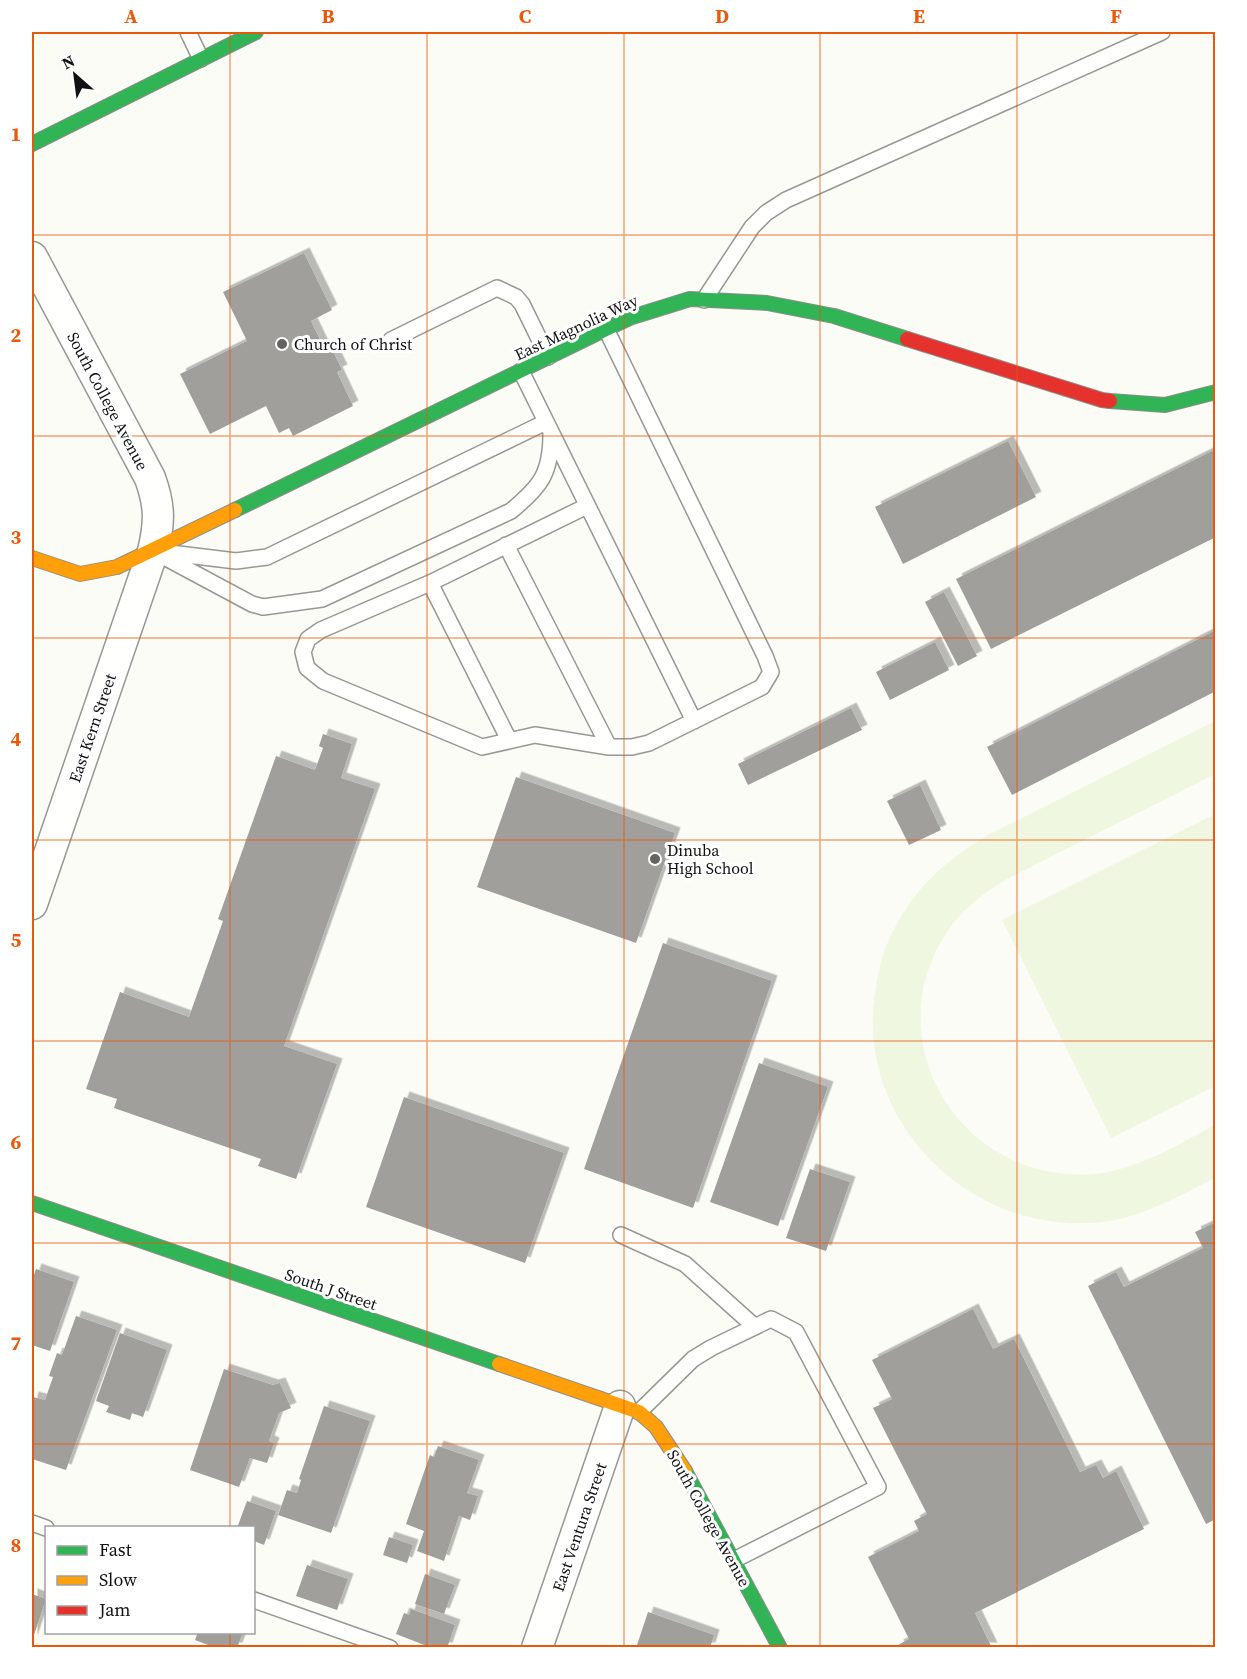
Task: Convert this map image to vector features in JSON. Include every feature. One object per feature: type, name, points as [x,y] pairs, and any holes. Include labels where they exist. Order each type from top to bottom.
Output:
[{"type":"street","points":[[32,144],[256,32]]},
{"type":"street","name":"South College Avenue","points":[[32,258],[150,478],[157,497],[159,513],[153,551]]},
{"type":"street","name":"East Magnolia Way","points":[[32,558],[71,572],[88,574],[117,567],[606,329],[632,317],[690,299],[767,303],[834,316],[1102,400],[1165,405],[1197,399],[1215,392]]},
{"type":"street","name":"East Kern Street","points":[[34,888],[153,551]]},
{"type":"street","name":"South J Street","points":[[32,1203],[629,1409]]},
{"type":"street","name":"South College Avenue","points":[[629,1409],[656,1427],[668,1442],[780,1647]]},
{"type":"street","name":"East Ventura Street","points":[[537,1647],[629,1409]]},
{"type":"lane","points":[[188,32],[201,58]]},
{"type":"lane","points":[[704,300],[752,227],[766,213],[786,200],[1162,32]]},
{"type":"lane","points":[[391,340],[497,288],[516,297],[522,304],[548,357]]},
{"type":"lane","points":[[586,506],[430,583],[321,630],[308,639],[303,652],[307,668],[323,681],[482,747],[535,735],[609,747],[632,747],[649,743],[762,687],[771,672],[765,656],[606,329]]},
{"type":"lane","points":[[520,371],[694,721]]},
{"type":"lane","points":[[153,551],[236,561],[267,557],[548,428]]},
{"type":"lane","points":[[153,551],[263,608],[322,599],[511,511],[534,492],[545,475],[551,453],[548,428]]},
{"type":"lane","points":[[506,545],[609,747]]},
{"type":"lane","points":[[430,583],[509,740]]},
{"type":"lane","points":[[621,1235],[686,1264],[754,1326]]},
{"type":"lane","points":[[629,1409],[693,1359],[754,1326],[771,1319],[796,1332],[878,1487],[734,1560]]},
{"type":"lane","points":[[255,1600],[390,1647]]},
{"type":"green space","points":[[1215,721],[1215,774],[1007,879],[967,909],[947,932],[927,975],[920,1018],[927,1060],[944,1099],[971,1132],[1006,1156],[1047,1171],[1094,1174],[1110,1172],[1142,1162],[1215,1125],[1215,1178],[1146,1211],[1102,1222],[1054,1222],[1009,1211],[968,1190],[932,1162],[904,1126],[884,1085],[874,1040],[875,992],[888,942],[909,904],[931,878],[970,846]]},
{"type":"green space","points":[[1215,814],[1215,1086],[1111,1138],[1002,920]]},
{"type":"building","name":"Church of Christ","points":[[304,253],[332,310],[311,321],[325,350],[331,347],[342,370],[337,372],[353,406],[293,436],[289,428],[279,433],[266,406],[210,434],[180,374],[247,341],[223,292]]},
{"type":"building","points":[[1008,441],[1036,497],[903,564],[875,507]]},
{"type":"building","points":[[1216,449],[1216,537],[991,649],[956,579]]},
{"type":"building","points":[[944,592],[977,656],[958,666],[925,602]]},
{"type":"building","points":[[1216,630],[1216,691],[1012,795],[987,747]]},
{"type":"building","points":[[935,642],[949,670],[890,700],[876,672]]},
{"type":"building","points":[[851,708],[862,730],[748,785],[738,764]]},
{"type":"building","points":[[323,734],[352,744],[341,778],[375,789],[284,1046],[337,1064],[296,1179],[258,1166],[261,1159],[114,1108],[117,1099],[86,1089],[120,992],[189,1017],[223,921],[218,919],[276,756],[315,770],[323,748],[319,746]]},
{"type":"building","points":[[516,777],[675,833],[636,943],[477,887]]},
{"type":"building","points":[[920,785],[941,830],[909,845],[887,801]]},
{"type":"building","points":[[663,943],[772,981],[693,1208],[584,1169]]},
{"type":"building","points":[[759,1063],[828,1087],[778,1226],[710,1202]]},
{"type":"building","points":[[404,1097],[564,1153],[525,1263],[366,1207]]},
{"type":"building","points":[[810,1169],[850,1182],[826,1251],[786,1238]]},
{"type":"building","points":[[1216,1222],[1216,1519],[1206,1524],[1088,1286],[1116,1272],[1124,1287],[1203,1248],[1195,1232]]},
{"type":"building","points":[[36,1269],[74,1282],[50,1351],[32,1345],[32,1281]]},
{"type":"building","points":[[973,1309],[993,1349],[1014,1339],[1080,1472],[1096,1465],[1103,1478],[1116,1471],[1144,1529],[975,1613],[992,1648],[899,1648],[898,1645],[909,1639],[868,1557],[919,1531],[914,1521],[927,1514],[873,1408],[892,1399],[872,1360]]},
{"type":"building","points":[[76,1316],[117,1330],[66,1470],[32,1459],[32,1402],[33,1397],[45,1400],[53,1377],[49,1376],[57,1353],[62,1355]]},
{"type":"building","points":[[120,1333],[167,1350],[143,1417],[132,1413],[130,1420],[106,1412],[109,1406],[96,1401]]},
{"type":"building","points":[[224,1369],[273,1385],[280,1383],[291,1408],[279,1413],[269,1441],[274,1443],[267,1463],[250,1458],[239,1487],[190,1470]]},
{"type":"building","points":[[324,1406],[370,1421],[331,1533],[278,1515],[287,1490],[297,1493],[301,1480],[299,1479]]},
{"type":"building","points":[[438,1446],[479,1460],[467,1493],[478,1496],[470,1520],[459,1516],[444,1561],[417,1551],[424,1531],[406,1524],[430,1455],[434,1457]]},
{"type":"building","points":[[247,1501],[276,1511],[264,1545],[255,1541],[255,1526],[238,1526]]},
{"type":"building","points":[[389,1537],[413,1545],[407,1563],[383,1555]]},
{"type":"building","points":[[307,1565],[348,1579],[337,1610],[296,1596]]},
{"type":"building","points":[[425,1574],[455,1585],[444,1614],[415,1604]]},
{"type":"building","points":[[32,1594],[45,1599],[45,1602],[32,1641]]},
{"type":"building","points":[[411,1609],[455,1625],[447,1648],[432,1648],[396,1634],[404,1613],[409,1615]]},
{"type":"building","points":[[648,1612],[714,1635],[710,1648],[636,1648]]},
{"type":"building","points":[[197,1634],[242,1634],[237,1648],[216,1648],[195,1640]]},
{"type":"traffic: fast","points":[[32,144],[256,32]]},
{"type":"traffic: fast","points":[[235,510],[606,329],[632,317],[690,299],[767,303],[834,316],[907,339]]},
{"type":"traffic: fast","points":[[1110,401],[1165,405],[1216,392]]},
{"type":"traffic: fast","points":[[32,1203],[499,1364]]},
{"type":"traffic: fast","points":[[685,1471],[780,1648]]},
{"type":"traffic: slow","points":[[32,558],[80,574],[117,567],[235,510]]},
{"type":"traffic: slow","points":[[499,1364],[639,1412],[656,1427],[685,1471]]},
{"type":"traffic: jam","points":[[907,339],[1110,401]]},
{"type":"place","name":"Church of Christ","points":[[282,344]]},
{"type":"place","name":"Dinuba High School","points":[[655,859]]}]
